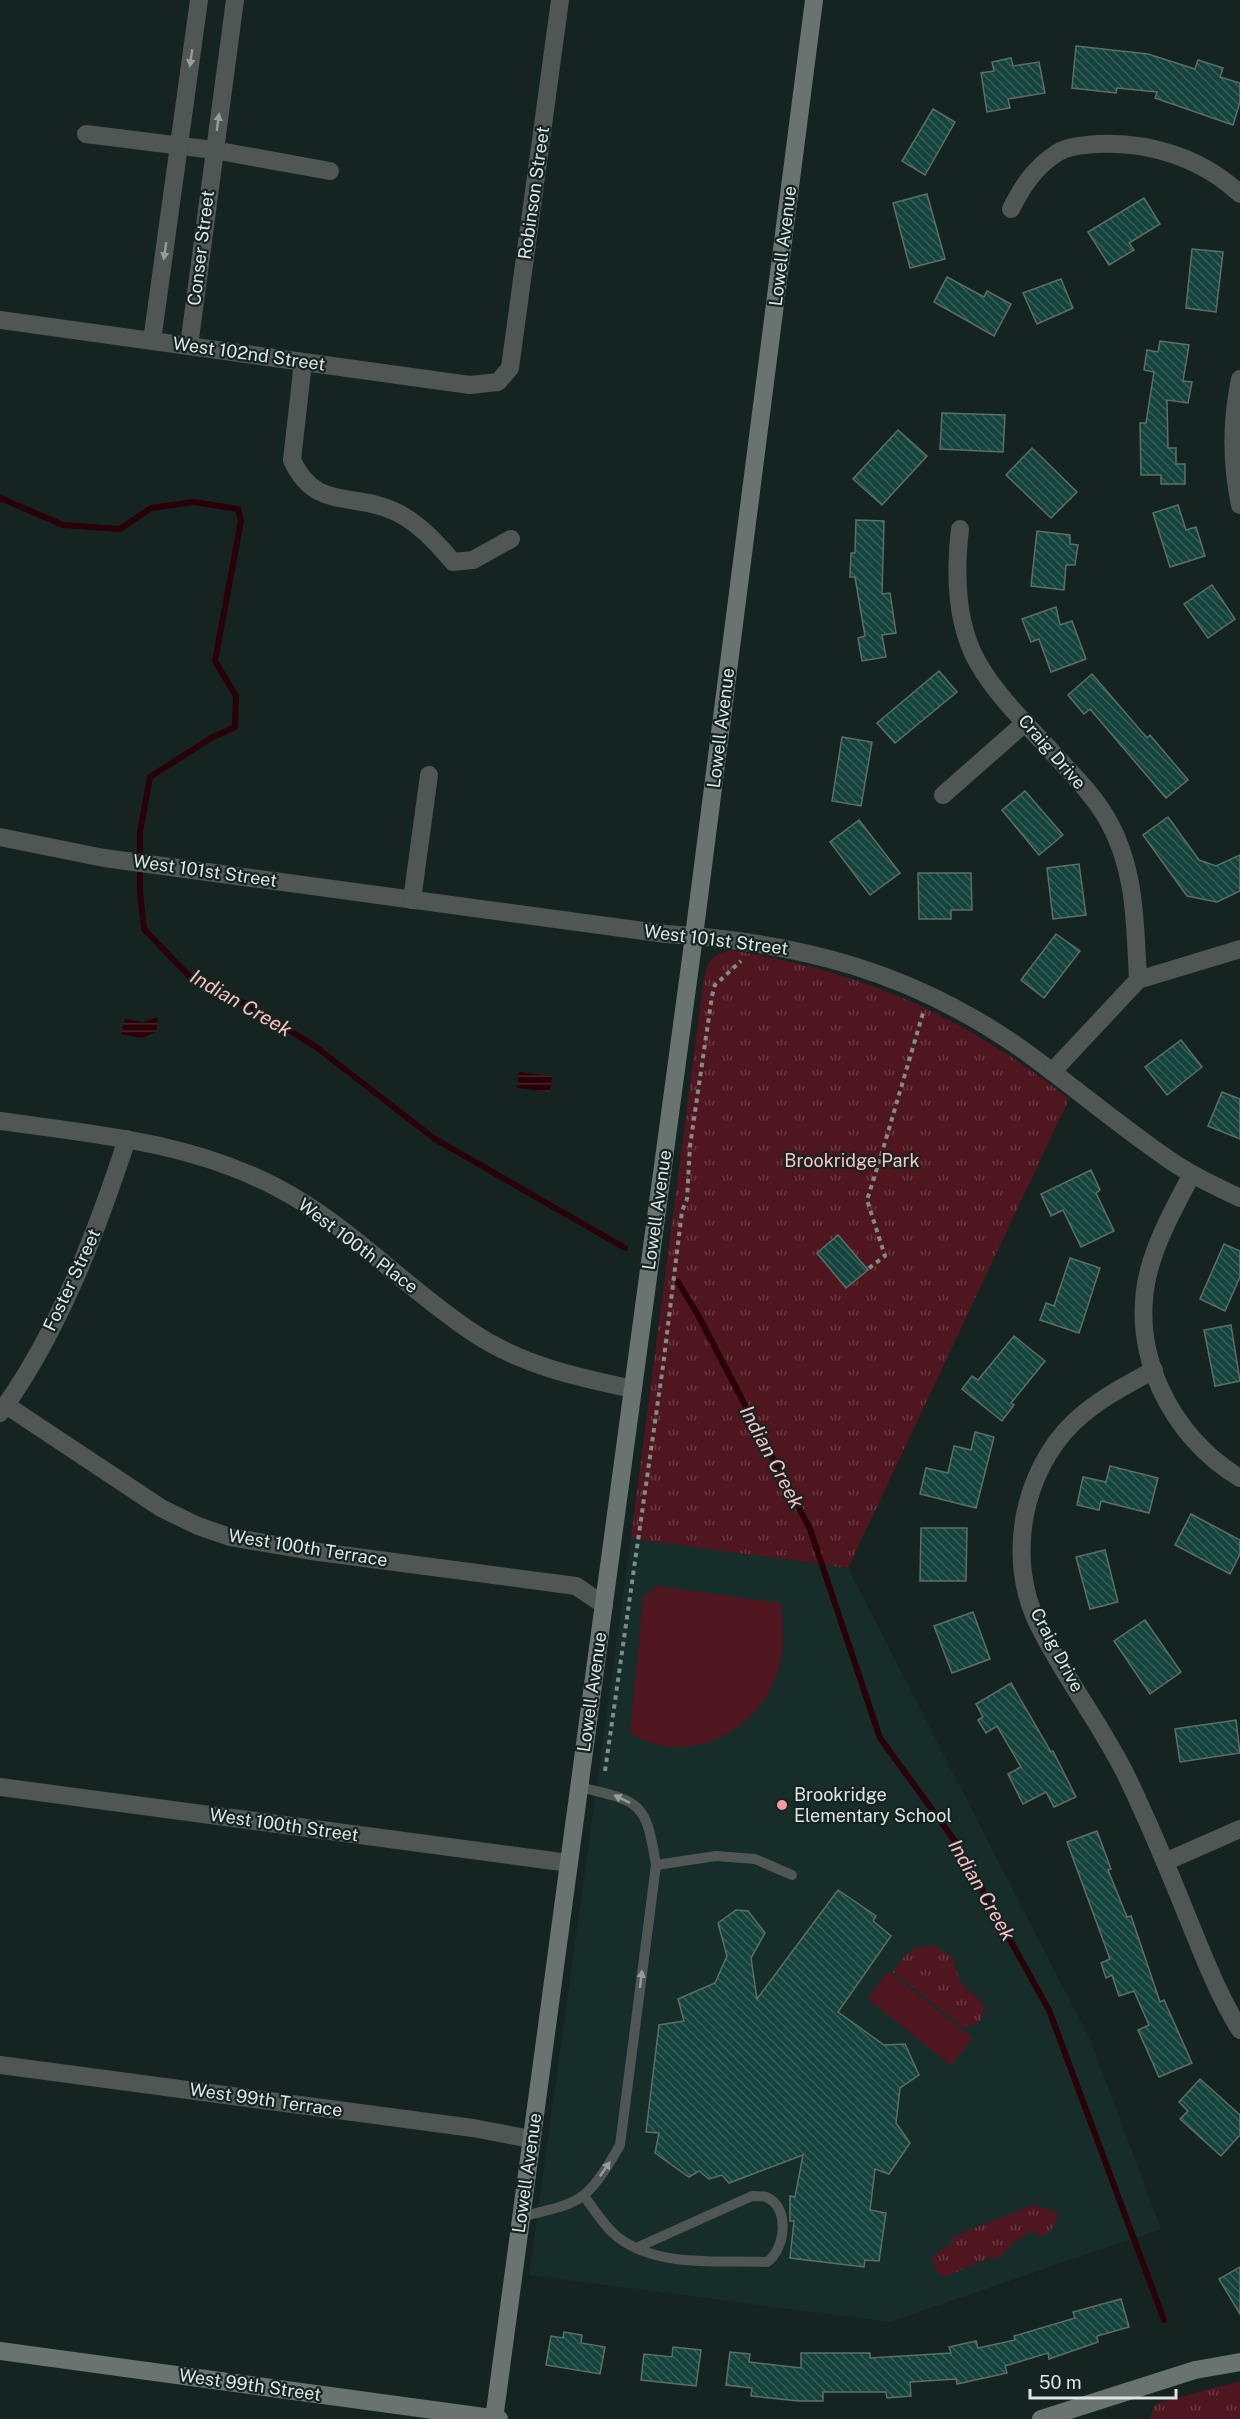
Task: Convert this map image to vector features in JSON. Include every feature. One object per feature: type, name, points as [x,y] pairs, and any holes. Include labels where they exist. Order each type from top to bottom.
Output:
[{"type":"street","name":"Conser Street","points":[[152,341],[199,0]]},
{"type":"street","name":"Conser Street","points":[[189,346],[235,0]]},
{"type":"street","name":"Robinson Street","points":[[498,382],[510,368],[560,0]]},
{"type":"street","name":"Lowell Avenue","points":[[494,2419],[694,936],[814,0]]},
{"type":"street","points":[[86,134],[214,150],[330,171]]},
{"type":"street","points":[[1011,209],[1031,175],[1058,152],[1082,145],[1114,143],[1148,147],[1183,157],[1212,172],[1240,194]]},
{"type":"street","name":"West 102nd Street","points":[[0,320],[470,385],[498,382]]},
{"type":"street","points":[[303,362],[292,460],[299,474],[311,488],[342,500],[394,511],[431,536],[453,562],[473,560],[511,539]]},
{"type":"street","points":[[1240,379],[1232,438],[1234,473],[1240,505]]},
{"type":"street","name":"Craig Drive","points":[[960,529],[957,558],[958,589],[969,644],[989,680],[1106,816],[1122,848],[1134,905],[1138,981]]},
{"type":"street","points":[[944,795],[1026,722]]},
{"type":"street","points":[[412,900],[429,775]]},
{"type":"street","name":"West 101st Street","points":[[0,837],[104,858],[792,948],[851,964],[927,993],[986,1026],[1052,1072],[1162,1155],[1192,1174],[1240,1198]]},
{"type":"street","points":[[1052,1072],[1138,981],[1240,949]]},
{"type":"street","name":"West 100th Place","points":[[0,1121],[127,1139],[174,1148],[219,1162],[277,1187],[325,1216],[474,1333],[519,1358],[555,1372],[633,1389]]},
{"type":"street","name":"Foster Street","points":[[3,1409],[42,1342],[84,1258],[127,1139]]},
{"type":"street","points":[[1192,1174],[1159,1240],[1145,1289],[1146,1345],[1164,1398],[1177,1422],[1209,1457],[1240,1478]]},
{"type":"street","name":"Craig Drive","points":[[1154,1370],[1087,1410],[1061,1436],[1033,1484],[1022,1537],[1024,1580],[1037,1622],[1126,1775],[1165,1862],[1222,2001],[1240,2030]]},
{"type":"street","name":"West 100th Terrace","points":[[3,1409],[161,1508],[198,1526],[230,1537],[311,1551],[576,1586],[604,1605]]},
{"type":"street","name":"West 100th Street","points":[[0,1787],[569,1863]]},
{"type":"street","points":[[1165,1862],[1240,1829]]},
{"type":"street","name":"West 99th Terrace","points":[[0,2065],[473,2128],[531,2139]]},
{"type":"street","name":"West 99th Street","points":[[0,2350],[499,2419]]},
{"type":"street","points":[[1041,2419],[1195,2370],[1240,2362]]},
{"type":"lane","points":[[521,2217],[564,2205],[584,2196],[605,2170],[620,2145],[656,1865],[649,1823],[639,1809],[622,1796],[579,1787]]},
{"type":"lane","points":[[656,1865],[716,1856],[755,1859],[792,1875]]},
{"type":"lane","points":[[584,2196],[617,2237],[636,2248],[661,2257],[767,2262],[775,2257],[781,2243],[782,2223],[779,2208],[767,2197],[752,2196],[636,2248]]},
{"type":"path","points":[[605,1771],[663,1366],[682,1211],[687,1199],[692,1153],[690,1146],[712,996],[715,985],[740,961],[752,963]]},
{"type":"path","points":[[869,1268],[885,1256],[867,1200],[923,1013],[913,1009]]},
{"type":"path","points":[[881,1156],[887,1157]]},
{"type":"shaded area","points":[[158,1017],[156,1032],[142,1038],[121,1034],[125,1019],[143,1022]]},
{"type":"shaded area","points":[[519,1072],[552,1076],[550,1092],[517,1088]]},
{"type":"shaded area","name":"Brookridge Elementary School","points":[[631,1538],[848,1568],[1091,2042],[1161,2229],[889,2322],[529,2275]]},
{"type":"green space","name":"Brookridge Park","points":[[729,950],[823,970],[910,1001],[990,1044],[1069,1099],[848,1568],[631,1538],[703,985],[710,962],[717,955]]},
{"type":"green space","points":[[657,1586],[781,1603],[782,1651],[772,1686],[762,1703],[748,1718],[715,1740],[676,1747],[653,1743],[630,1734],[643,1597]]},
{"type":"green space","points":[[933,1946],[952,1956],[960,1982],[985,2006],[980,2022],[964,2028],[893,1972],[913,1950]]},
{"type":"green space","points":[[888,1971],[973,2038],[951,2065],[868,1999]]},
{"type":"green space","points":[[1033,2205],[1057,2212],[1055,2224],[1045,2235],[1041,2237],[1033,2230],[1015,2241],[999,2258],[989,2258],[945,2277],[936,2272],[932,2257],[953,2242],[952,2237]]},
{"type":"green space","points":[[1240,2381],[1240,2419],[1150,2419],[1155,2404]]},
{"type":"building","points":[[1076,46],[1148,54],[1195,69],[1198,60],[1223,68],[1220,77],[1240,83],[1240,102],[1233,125],[1155,98],[1157,92],[1117,88],[1116,93],[1072,88]]},
{"type":"building","points":[[1011,58],[1013,66],[1039,62],[1045,93],[1008,99],[1010,108],[987,112],[981,73],[994,71],[992,62]]},
{"type":"building","points":[[933,109],[955,122],[925,175],[902,161]]},
{"type":"building","points":[[927,194],[945,259],[910,268],[893,203]]},
{"type":"building","points":[[1144,198],[1160,224],[1129,243],[1134,250],[1109,265],[1088,232]]},
{"type":"building","points":[[1192,249],[1223,252],[1216,312],[1186,308]]},
{"type":"building","points":[[947,277],[984,297],[987,291],[1011,304],[994,336],[934,302]]},
{"type":"building","points":[[1061,279],[1073,308],[1037,324],[1023,293]]},
{"type":"building","points":[[1160,341],[1189,345],[1183,381],[1192,382],[1188,403],[1167,400],[1168,448],[1176,448],[1176,464],[1185,464],[1185,484],[1161,484],[1161,475],[1141,475],[1140,423],[1146,423],[1154,372],[1144,370],[1147,350],[1158,352]]},
{"type":"building","points":[[942,413],[1005,415],[1003,452],[940,449]]},
{"type":"building","points":[[898,430],[927,456],[882,505],[853,479]]},
{"type":"building","points":[[1032,448],[1077,492],[1051,518],[1006,475]]},
{"type":"building","points":[[1178,505],[1186,530],[1196,527],[1205,556],[1170,567],[1153,513]]},
{"type":"building","points":[[856,520],[884,521],[882,594],[890,593],[896,633],[882,635],[886,657],[862,661],[858,638],[865,636],[855,577],[850,577],[851,553],[855,553]]},
{"type":"building","points":[[1037,531],[1070,535],[1070,544],[1078,545],[1075,565],[1066,565],[1064,590],[1031,586]]},
{"type":"building","points":[[1212,585],[1235,619],[1208,638],[1184,604]]},
{"type":"building","points":[[1056,607],[1060,625],[1072,621],[1086,659],[1051,672],[1039,639],[1031,642],[1022,619]]},
{"type":"building","points":[[939,671],[957,692],[895,743],[877,723]]},
{"type":"building","points":[[1092,674],[1147,738],[1150,735],[1188,780],[1166,798],[1090,709],[1084,714],[1068,695]]},
{"type":"building","points":[[842,737],[872,742],[861,806],[832,801]]},
{"type":"building","points":[[1025,791],[1063,835],[1039,855],[1002,810]]},
{"type":"building","points":[[1168,817],[1199,860],[1216,866],[1240,855],[1240,891],[1217,902],[1187,896],[1143,835]]},
{"type":"building","points":[[859,820],[900,873],[870,895],[830,842]]},
{"type":"building","points":[[1079,864],[1086,915],[1053,919],[1047,868]]},
{"type":"building","points":[[918,873],[971,873],[972,910],[951,910],[951,919],[919,919]]},
{"type":"building","points":[[1056,934],[1080,951],[1044,998],[1021,980]]},
{"type":"building","points":[[1181,1040],[1202,1067],[1167,1095],[1145,1067]]},
{"type":"building","points":[[1222,1092],[1240,1099],[1240,1139],[1208,1126]]},
{"type":"building","points":[[1091,1170],[1100,1190],[1096,1193],[1114,1231],[1081,1247],[1063,1210],[1051,1216],[1041,1194]]},
{"type":"building","points":[[838,1235],[868,1270],[846,1288],[817,1253]]},
{"type":"building","points":[[1224,1244],[1240,1251],[1240,1277],[1225,1311],[1200,1299]]},
{"type":"building","points":[[1070,1258],[1100,1268],[1079,1333],[1040,1320],[1046,1303],[1054,1306]]},
{"type":"building","points":[[1231,1325],[1240,1381],[1215,1386],[1204,1330]]},
{"type":"building","points":[[1014,1336],[1045,1361],[1011,1403],[1014,1405],[1002,1421],[962,1389],[972,1376],[978,1380]]},
{"type":"building","points":[[975,1432],[994,1437],[976,1508],[920,1494],[926,1468],[948,1473],[954,1446],[971,1450]]},
{"type":"building","points":[[1110,1466],[1158,1478],[1149,1513],[1101,1501],[1099,1510],[1077,1505],[1083,1477],[1106,1482]]},
{"type":"building","points":[[1191,1514],[1240,1540],[1240,1554],[1230,1574],[1175,1545]]},
{"type":"building","points":[[921,1528],[967,1528],[966,1581],[920,1581]]},
{"type":"building","points":[[1105,1550],[1118,1602],[1090,1609],[1076,1557]]},
{"type":"building","points":[[973,1612],[990,1659],[952,1673],[934,1626]]},
{"type":"building","points":[[1145,1620],[1181,1672],[1150,1694],[1114,1641]]},
{"type":"building","points":[[1011,1683],[1051,1752],[1053,1751],[1076,1797],[1054,1807],[1046,1792],[1023,1804],[1008,1774],[1021,1767],[997,1726],[986,1733],[978,1720],[983,1717],[976,1704]]},
{"type":"building","points":[[1236,1720],[1240,1753],[1180,1762],[1175,1729]]},
{"type":"building","points":[[1097,1831],[1111,1869],[1108,1870],[1127,1917],[1131,1916],[1160,2002],[1164,2000],[1192,2063],[1159,2077],[1138,2030],[1149,2025],[1134,1991],[1119,1996],[1112,1975],[1106,1978],[1101,1963],[1110,1959],[1067,1842]]},
{"type":"building","points":[[838,1890],[876,1916],[873,1921],[891,1936],[838,2012],[884,2045],[905,2044],[919,2075],[900,2088],[896,2123],[910,2143],[889,2174],[875,2169],[870,2210],[886,2213],[879,2261],[865,2260],[864,2267],[790,2258],[794,2221],[790,2221],[790,2196],[795,2197],[803,2155],[729,2183],[722,2175],[709,2179],[699,2171],[689,2177],[655,2153],[659,2133],[646,2132],[659,2025],[684,2021],[678,1999],[715,1983],[727,1956],[718,1923],[736,1910],[748,1911],[765,1933],[751,1958],[757,1999]]},
{"type":"building","points":[[1200,2079],[1240,2115],[1240,2135],[1221,2156],[1180,2119],[1188,2111],[1179,2102]]},
{"type":"building","points":[[1240,2267],[1240,2314],[1219,2279]]},
{"type":"building","points":[[1121,2299],[1129,2327],[1097,2336],[1098,2342],[1049,2359],[1048,2353],[1005,2366],[1007,2373],[957,2384],[956,2379],[910,2382],[911,2396],[887,2398],[886,2392],[823,2392],[823,2401],[799,2401],[751,2396],[752,2388],[726,2385],[730,2352],[750,2354],[749,2362],[801,2368],[801,2353],[870,2353],[870,2358],[951,2353],[949,2347],[976,2341],[978,2348],[1015,2340],[1014,2336],[1075,2318],[1073,2312]]},
{"type":"building","points":[[564,2332],[582,2335],[581,2343],[605,2347],[600,2374],[546,2365],[551,2336],[563,2338]]},
{"type":"building","points":[[673,2347],[701,2350],[696,2386],[641,2380],[644,2354],[672,2357]]},
{"type":"waterway","name":"Indian Creek","points":[[0,498],[63,525],[120,529],[151,508],[194,502],[238,509],[241,521],[215,661],[236,696],[235,727],[211,738],[150,777],[140,832],[140,892],[144,929],[190,977],[252,1007],[316,1047],[435,1139],[625,1248]]},
{"type":"waterway","name":"Indian Creek","points":[[678,1282],[698,1315],[810,1529],[880,1738],[955,1841],[1049,2010],[1164,2320]]},
{"type":"place","name":"Brookridge Elementary School","points":[[782,1805]]}]
